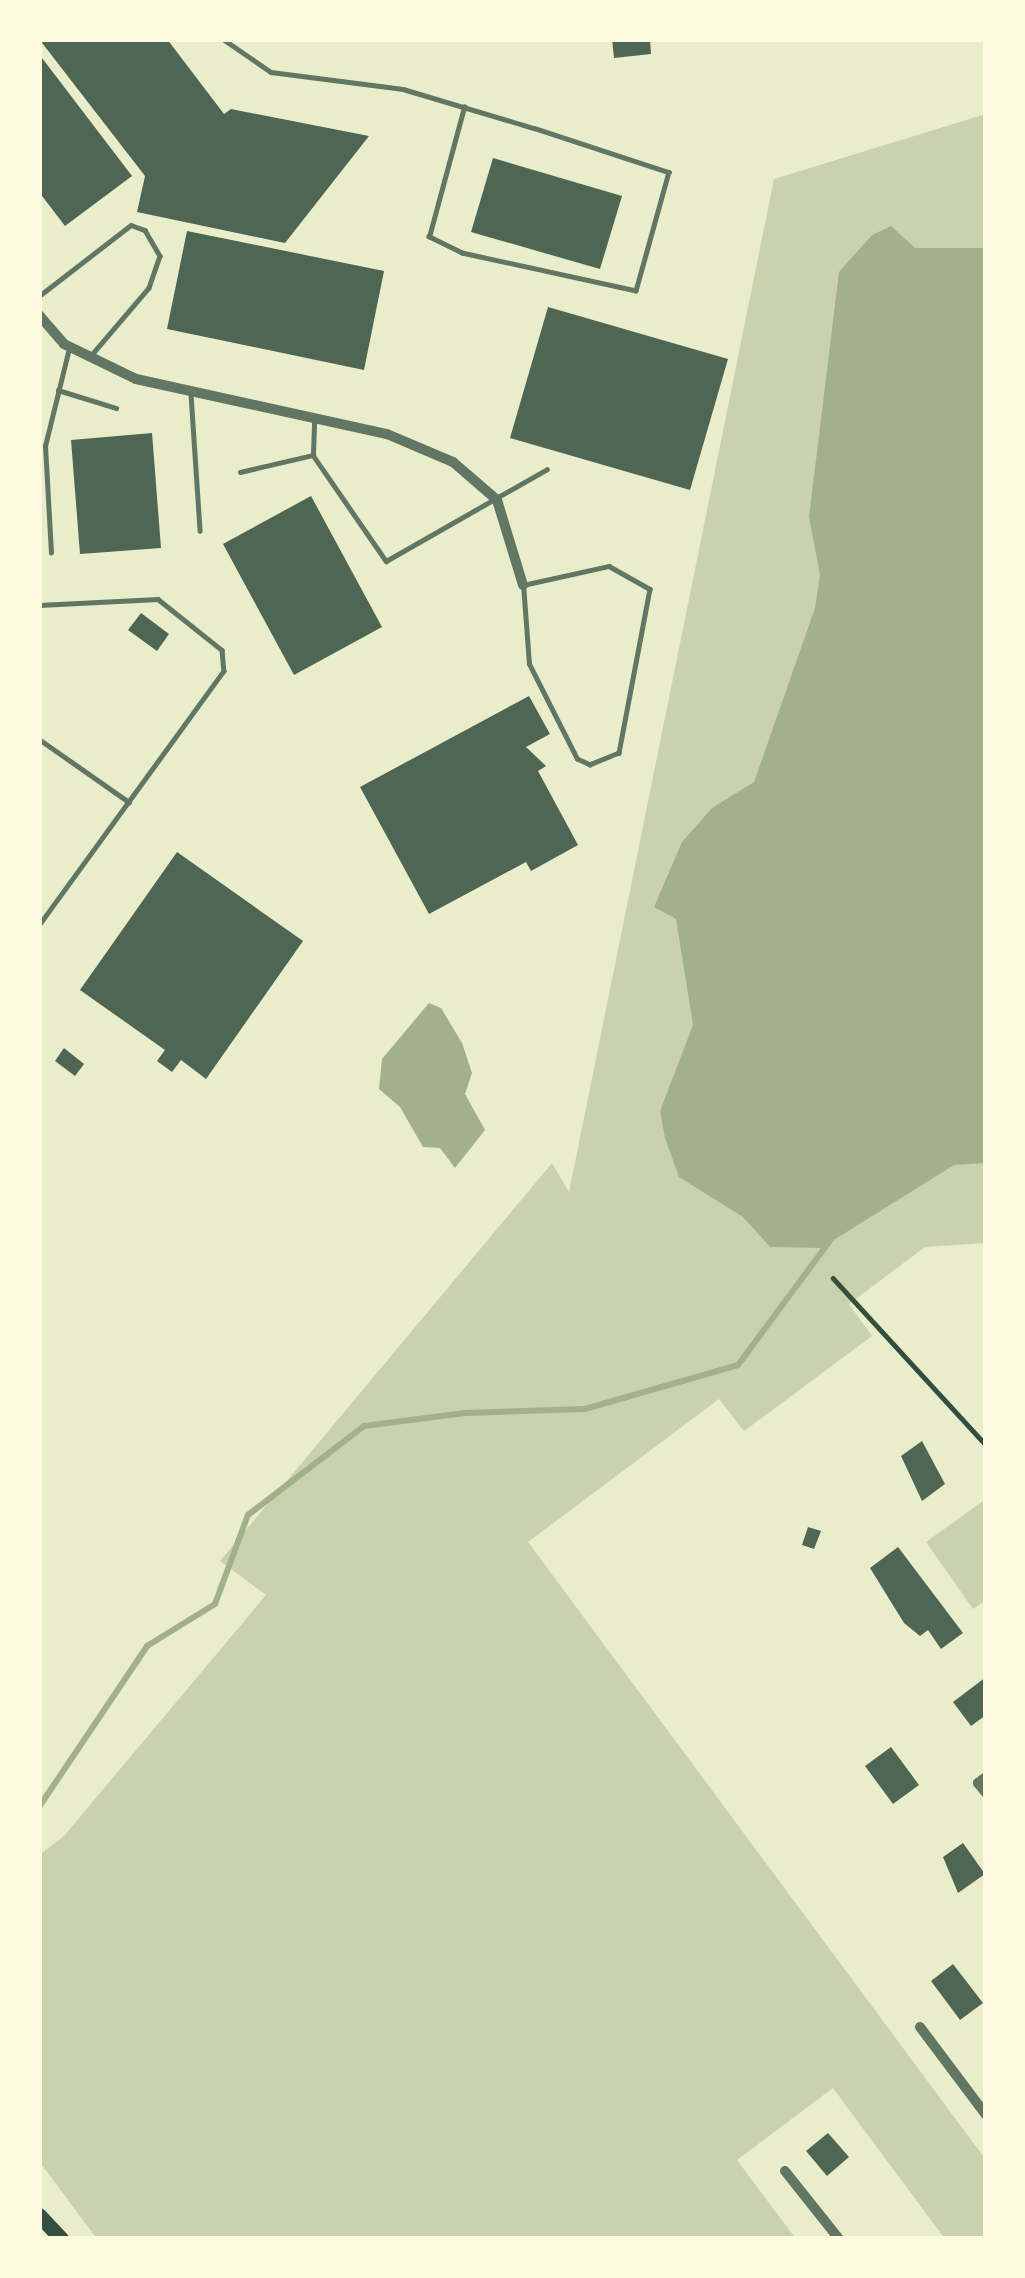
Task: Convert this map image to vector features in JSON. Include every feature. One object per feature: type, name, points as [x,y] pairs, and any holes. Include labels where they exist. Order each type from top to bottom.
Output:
[{"type":"main road","points":[[39,2215],[61,2239]]},
{"type":"street","points":[[39,315],[69,347],[88,359],[190,394],[314,418],[421,446],[497,500],[523,585]]},
{"type":"street","points":[[920,2027],[986,2115]]},
{"type":"street","points":[[785,2171],[839,2239]]},
{"type":"lane","points":[[223,39],[272,72],[403,89],[464,107],[669,172],[636,290],[462,253],[429,237],[464,107]]},
{"type":"lane","points":[[39,296],[130,225],[146,230],[160,256],[149,288],[88,359]]},
{"type":"lane","points":[[51,553],[45,446],[69,347]]},
{"type":"lane","points":[[58,390],[116,408]]},
{"type":"lane","points":[[190,394],[200,531]]},
{"type":"lane","points":[[314,418],[313,455],[386,561],[547,469]]},
{"type":"lane","points":[[240,472],[313,455]]},
{"type":"lane","points":[[609,566],[650,589],[620,752],[607,764],[577,760],[529,664],[523,585],[609,566]]},
{"type":"lane","points":[[39,604],[158,599],[222,650],[224,671],[39,926]]},
{"type":"lane","points":[[39,739],[129,802]]},
{"type":"path","points":[[833,1278],[986,1445]]},
{"type":"shaded area","points":[[986,114],[986,1243],[925,1247],[849,1304],[872,1336],[744,1431],[719,1399],[528,1542],[986,2160],[986,2239],[945,2239],[833,2088],[737,2160],[796,2239],[97,2239],[39,2161],[39,1855],[64,1836],[266,1595],[220,1561],[552,1163],[569,1192],[774,179]]},
{"type":"shaded area","points":[[891,226],[915,248],[986,248],[986,1163],[954,1165],[821,1248],[770,1247],[743,1217],[679,1177],[665,1138],[660,1111],[693,1025],[676,919],[654,907],[682,842],[712,808],[754,782],[815,608],[820,575],[809,517],[839,272],[872,235]]},
{"type":"shaded area","points":[[429,1003],[441,1008],[462,1043],[472,1073],[465,1094],[485,1130],[455,1168],[440,1148],[423,1147],[400,1107],[379,1089],[382,1059]]},
{"type":"shaded area","points":[[986,1499],[986,1600],[973,1609],[926,1542]]},
{"type":"building","points":[[39,39],[167,39],[224,114],[231,109],[369,136],[285,243],[137,212],[145,176]]},
{"type":"building","points":[[612,39],[650,39],[651,54],[614,58]]},
{"type":"building","points":[[39,54],[132,176],[65,226],[39,192]]},
{"type":"building","points":[[493,158],[622,196],[600,269],[471,232]]},
{"type":"building","points":[[187,231],[384,271],[364,370],[167,329]]},
{"type":"building","points":[[548,307],[728,359],[690,490],[510,438]]},
{"type":"building","points":[[152,433],[161,548],[80,554],[71,440]]},
{"type":"building","points":[[311,496],[382,627],[294,675],[223,544]]},
{"type":"building","points":[[141,613],[169,634],[157,651],[128,630]]},
{"type":"building","points":[[529,696],[550,734],[526,747],[546,766],[538,771],[578,845],[531,871],[526,862],[429,914],[360,787]]},
{"type":"building","points":[[177,852],[303,941],[206,1079],[181,1060],[172,1072],[157,1061],[165,1050],[80,990]]},
{"type":"building","points":[[64,1048],[84,1064],[75,1076],[55,1061]]},
{"type":"building","points":[[922,1441],[945,1484],[922,1501],[901,1456]]},
{"type":"building","points":[[808,1527],[821,1531],[814,1549],[802,1545]]},
{"type":"building","points":[[898,1547],[963,1633],[941,1649],[928,1630],[920,1636],[904,1623],[870,1568]]},
{"type":"building","points":[[986,1677],[986,1715],[971,1726],[953,1702]]},
{"type":"building","points":[[891,1747],[919,1785],[893,1804],[865,1766]]},
{"type":"building","points":[[963,1843],[985,1874],[958,1893],[943,1857]]},
{"type":"building","points":[[953,1964],[983,2003],[960,2020],[931,1981]]},
{"type":"building","points":[[828,2133],[849,2157],[827,2176],[806,2151]]},
{"type":"waterway","points":[[39,1807],[147,1646],[215,1604],[248,1515],[364,1426],[465,1413],[585,1409],[738,1365],[838,1230]]}]
